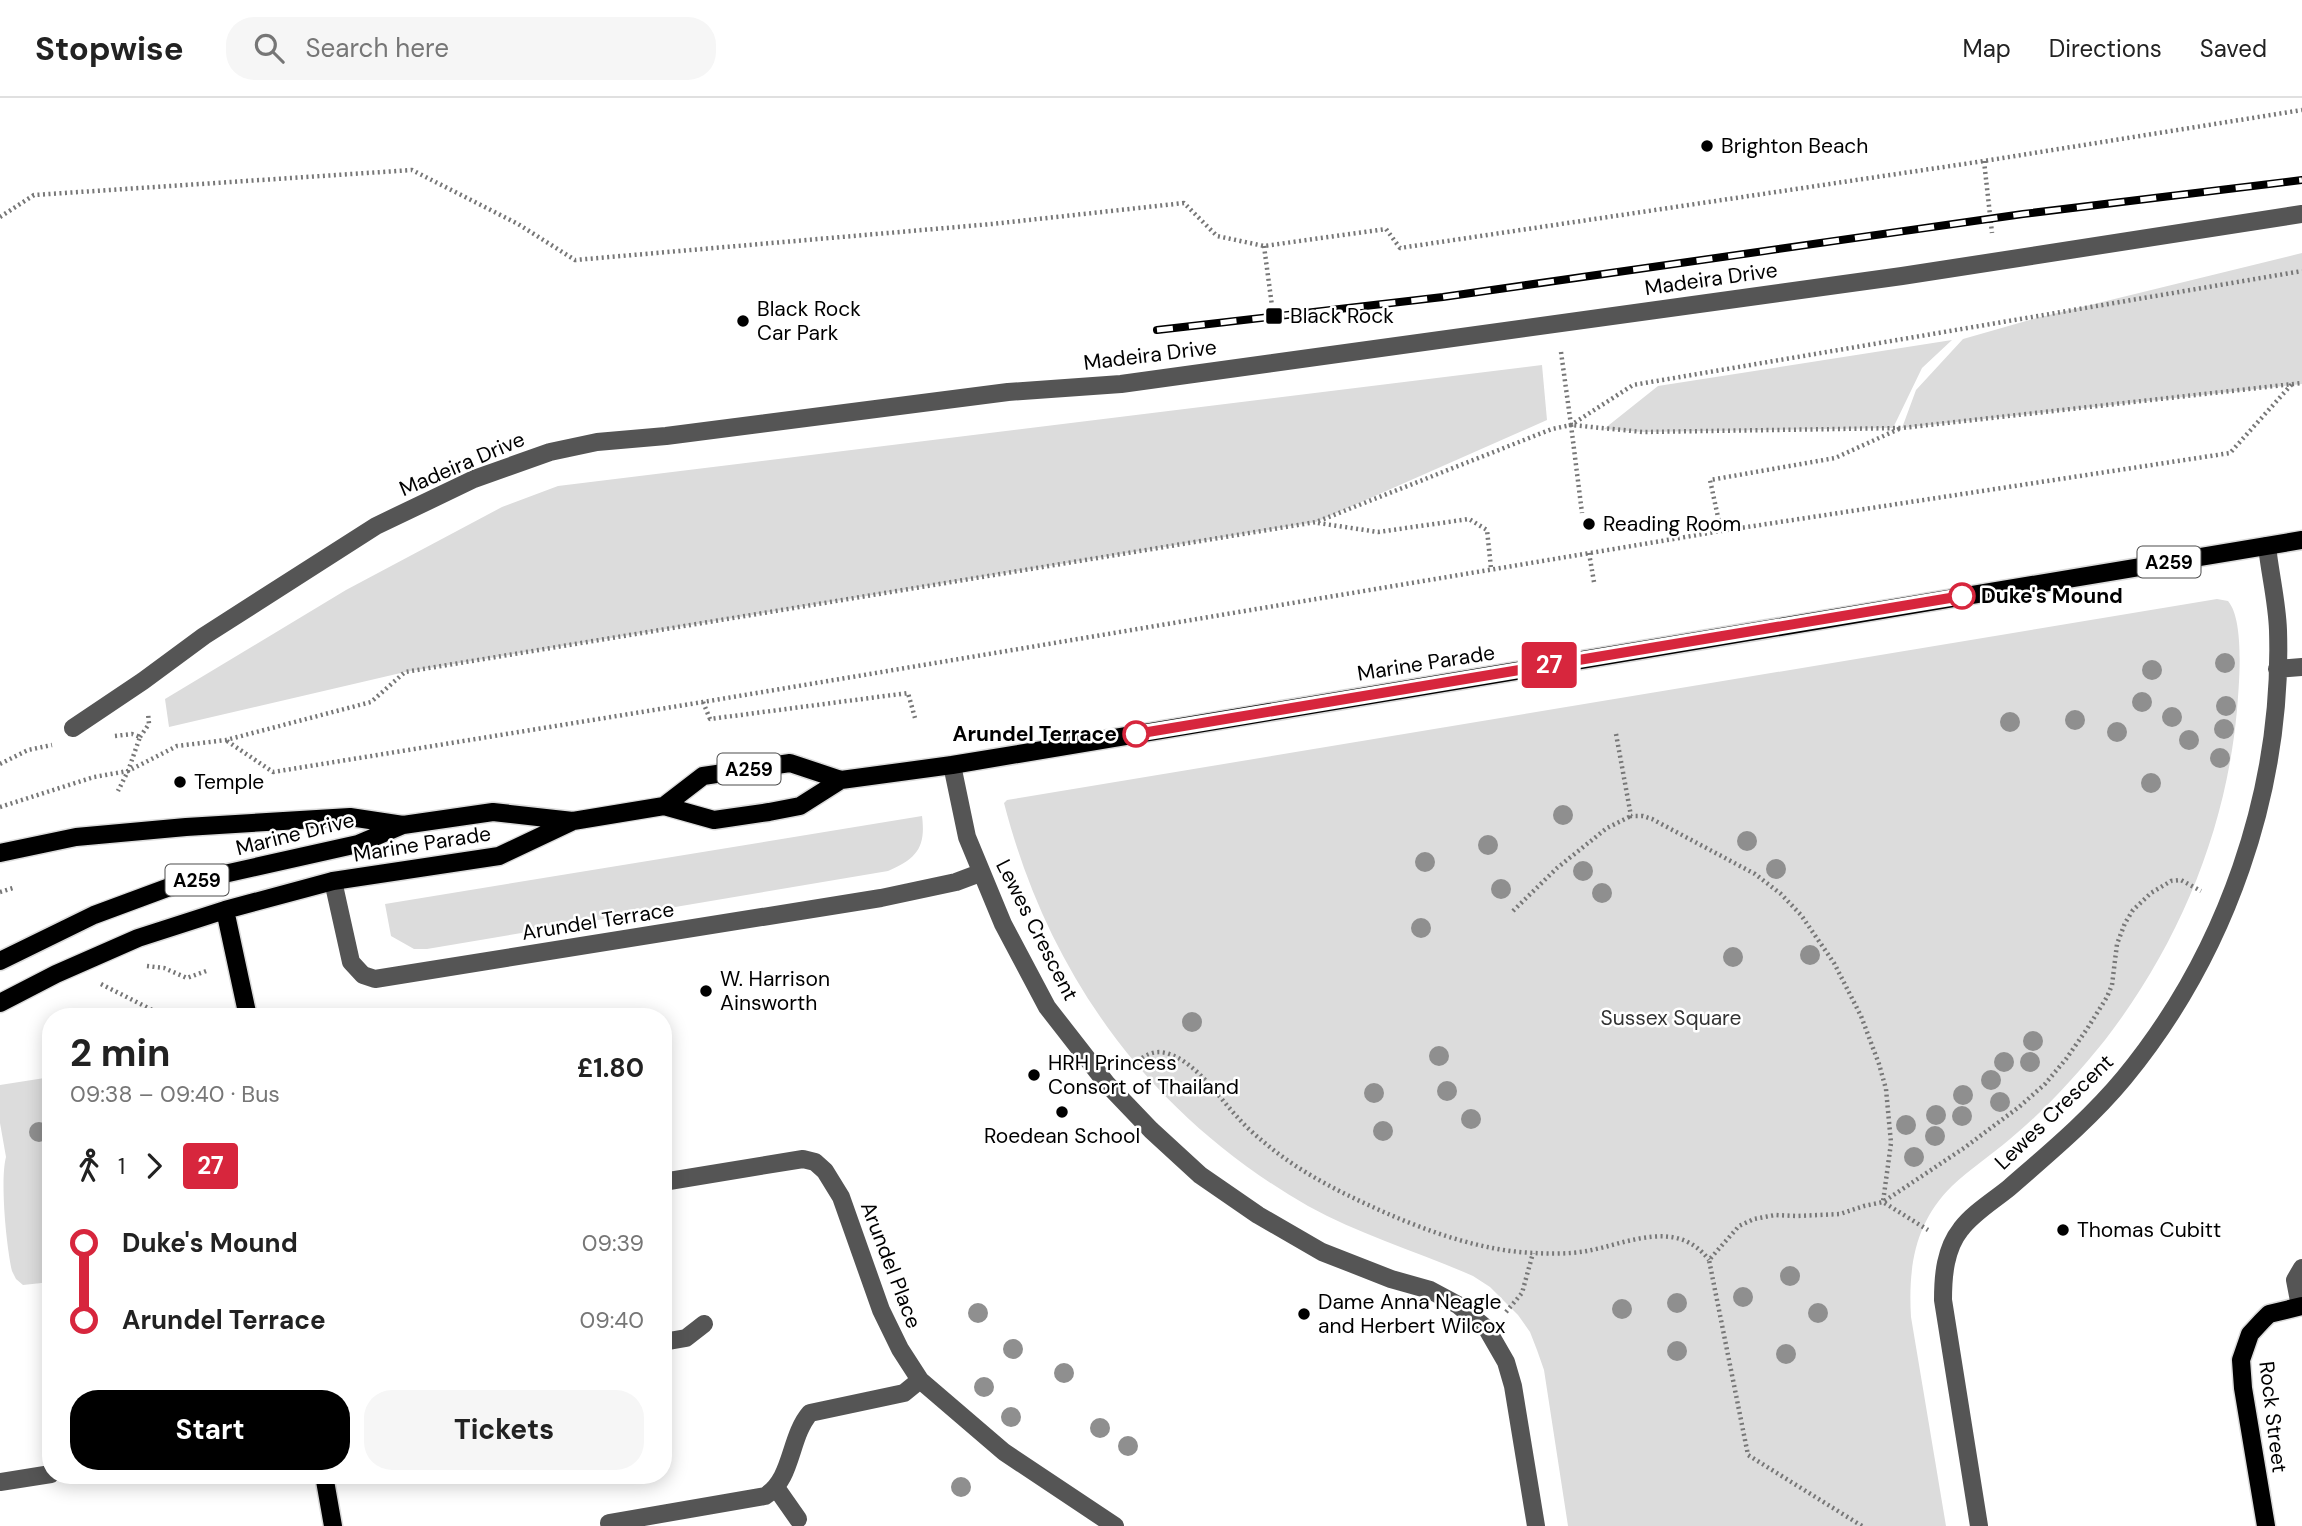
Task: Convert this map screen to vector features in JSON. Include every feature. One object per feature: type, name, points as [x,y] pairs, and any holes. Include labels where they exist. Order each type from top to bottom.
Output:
[{"type":"main road","name":"A259","points":[[2267,546],[2302,540]]},
{"type":"main road","name":"Marine Parade","points":[[225,911],[333,881],[499,856],[573,821],[664,806],[714,820],[769,812],[800,806],[841,780],[952,765],[2267,546]]},
{"type":"main road","name":"Marine Parade","points":[[664,806],[703,775],[790,763],[841,780]]},
{"type":"main road","name":"Marine Drive","points":[[0,961],[94,915],[175,886],[358,844],[403,825],[493,812],[573,821]]},
{"type":"main road","points":[[0,853],[76,836],[186,827],[350,817],[403,825]]},
{"type":"main road","name":"A259","points":[[0,1003],[56,974],[138,938],[225,911]]},
{"type":"main road","points":[[225,911],[246,1008]]},
{"type":"main road","name":"Rock Street","points":[[2266,1526],[2243,1388],[2241,1360],[2250,1334],[2269,1314],[2301,1306]]},
{"type":"main road","points":[[325,1484],[332,1526]]},
{"type":"street","name":"Madeira Drive","points":[[73,728],[204,636],[376,526],[474,479],[550,452],[597,443],[1008,391],[1121,384],[1902,276],[2302,214]]},
{"type":"street","name":"Lewes Crescent","points":[[1979,1526],[1943,1300],[1943,1272],[1960,1229],[2059,1145],[2125,1077],[2168,1018],[2206,952],[2227,905],[2247,851],[2262,796],[2272,738],[2278,628],[2267,546]]},
{"type":"street","points":[[2277,669],[2302,667]]},
{"type":"street","name":"Lewes Crescent","points":[[952,765],[967,837],[1003,924],[1047,1007],[1107,1084],[1151,1130],[1200,1175],[1258,1216],[1322,1252],[1391,1279],[1430,1290],[1458,1305],[1487,1329],[1506,1362],[1513,1386],[1536,1526]]},
{"type":"street","name":"Arundel Terrace","points":[[333,881],[351,962],[363,975],[375,979],[881,898],[936,887],[980,873]]},
{"type":"street","name":"Arundel Place","points":[[672,1181],[803,1159],[815,1162],[825,1171],[841,1197],[881,1310],[900,1349],[920,1380],[1004,1452],[1115,1526]]},
{"type":"street","points":[[2301,1306],[2295,1280],[2302,1268]]},
{"type":"street","points":[[672,1340],[686,1338],[704,1324]]},
{"type":"street","points":[[609,1523],[765,1496],[777,1489],[801,1425],[810,1413],[904,1393],[920,1380]]},
{"type":"street","points":[[0,1482],[42,1475]]},
{"type":"street","points":[[777,1489],[798,1519]]},
{"type":"path","points":[[0,217],[34,195],[412,170],[518,224],[575,260],[940,229],[1184,203],[1217,236],[1264,246],[1386,229],[1400,248],[1984,161],[2302,110]]},
{"type":"path","points":[[1984,161],[1995,260]]},
{"type":"path","points":[[1264,246],[1272,306]]},
{"type":"path","points":[[1571,425],[1633,385],[2302,271]]},
{"type":"path","points":[[1557,323],[1582,513]]},
{"type":"path","points":[[0,807],[94,777],[128,771],[177,746],[226,740],[371,702],[405,672],[1315,522],[1552,429],[1571,425],[1643,432],[1902,428],[2302,383]]},
{"type":"path","points":[[226,740],[273,772],[1491,568],[2230,453],[2292,384]]},
{"type":"path","points":[[1721,531],[1710,480],[1835,458],[1902,428]]},
{"type":"path","points":[[1315,522],[1378,532],[1469,519],[1487,530],[1491,568]]},
{"type":"path","points":[[1589,553],[1594,582]]},
{"type":"path","points":[[703,702],[710,719],[908,693],[915,718]]},
{"type":"path","points":[[0,764],[28,751],[69,741],[73,728]]},
{"type":"path","points":[[112,737],[132,734],[140,737],[118,791]]},
{"type":"path","points":[[1616,734],[1631,817]]},
{"type":"path","points":[[1513,911],[1557,869],[1607,828],[1631,817],[1643,816],[1755,874],[1781,894],[1801,915],[1834,963],[1861,1016],[1879,1064],[1886,1089],[1891,1143],[1882,1202]]},
{"type":"path","points":[[1709,1260],[1740,1226],[1754,1219],[1775,1215],[1840,1214],[1882,1202],[1964,1148],[2019,1107],[2045,1084],[2080,1039],[2107,997],[2125,923],[2141,902],[2161,886],[2181,880],[2227,905]]},
{"type":"path","points":[[0,892],[13,888]]},
{"type":"path","points":[[146,966],[164,968],[187,978],[237,960]]},
{"type":"path","points":[[104,976],[95,981],[148,1008]]},
{"type":"path","points":[[1107,1084],[1144,1055],[1156,1052],[1169,1054],[1188,1063],[1242,1122],[1295,1166],[1350,1196],[1406,1222],[1436,1232],[1499,1249],[1533,1253],[1583,1252],[1662,1236],[1692,1243],[1709,1260],[1748,1455],[1862,1526]]},
{"type":"path","points":[[1882,1202],[1953,1243]]},
{"type":"path","points":[[1487,1329],[1522,1293],[1533,1253]]},
{"type":"green space","points":[[2302,253],[2302,384],[1902,428],[1916,390],[1963,339],[2037,318]]},
{"type":"green space","points":[[1952,340],[1922,368],[1893,428],[1643,432],[1604,429],[1658,386]]},
{"type":"green space","points":[[1542,365],[1547,420],[1316,522],[405,672],[169,727],[165,699],[346,590],[502,507],[558,486]]},
{"type":"green space","name":"Sussex Square","points":[[2217,599],[2228,601],[2237,623],[2240,654],[2237,710],[2222,799],[2210,842],[2176,925],[2155,965],[2105,1040],[2036,1116],[1939,1200],[1916,1246],[1911,1280],[1911,1317],[1946,1526],[1568,1526],[1544,1370],[1530,1332],[1518,1315],[1490,1287],[1473,1276],[1348,1226],[1308,1206],[1252,1170],[1201,1130],[1155,1085],[1114,1036],[1079,983],[1048,927],[1024,867],[1004,803],[1007,800]]},
{"type":"green space","points":[[922,816],[921,844],[917,851],[906,862],[888,871],[427,949],[414,949],[391,936],[385,904]]},
{"type":"green space","points":[[42,1078],[42,1283],[23,1285],[12,1271],[4,1196],[6,1157],[0,1123],[0,1085]]},
{"type":"railway","points":[[1157,330],[1443,297],[2023,214],[2302,180]]},
{"type":"bus line","name":"27","points":[[1136,734],[1962,596]]},
{"type":"place","name":"Brighton Beach","points":[[1707,146]]},
{"type":"place","name":"Black Rock","points":[[1274,316]]},
{"type":"place","name":"Black Rock Car Park","points":[[743,321]]},
{"type":"place","name":"Reading Room","points":[[1589,524]]},
{"type":"place","name":"Duke's Mound","points":[[1962,596]]},
{"type":"place","name":"Arundel Terrace","points":[[1136,734]]},
{"type":"place","name":"Temple","points":[[180,782]]},
{"type":"place","name":"W. Harrison Ainsworth","points":[[706,991]]},
{"type":"place","name":"HRH Princess Consort of Thailand","points":[[1034,1075]]},
{"type":"place","name":"Roedean School","points":[[1062,1112]]},
{"type":"place","name":"Thomas Cubitt","points":[[2063,1230]]},
{"type":"place","name":"Dame Anna Neagle and Herbert Wilcox","points":[[1304,1314]]}]
